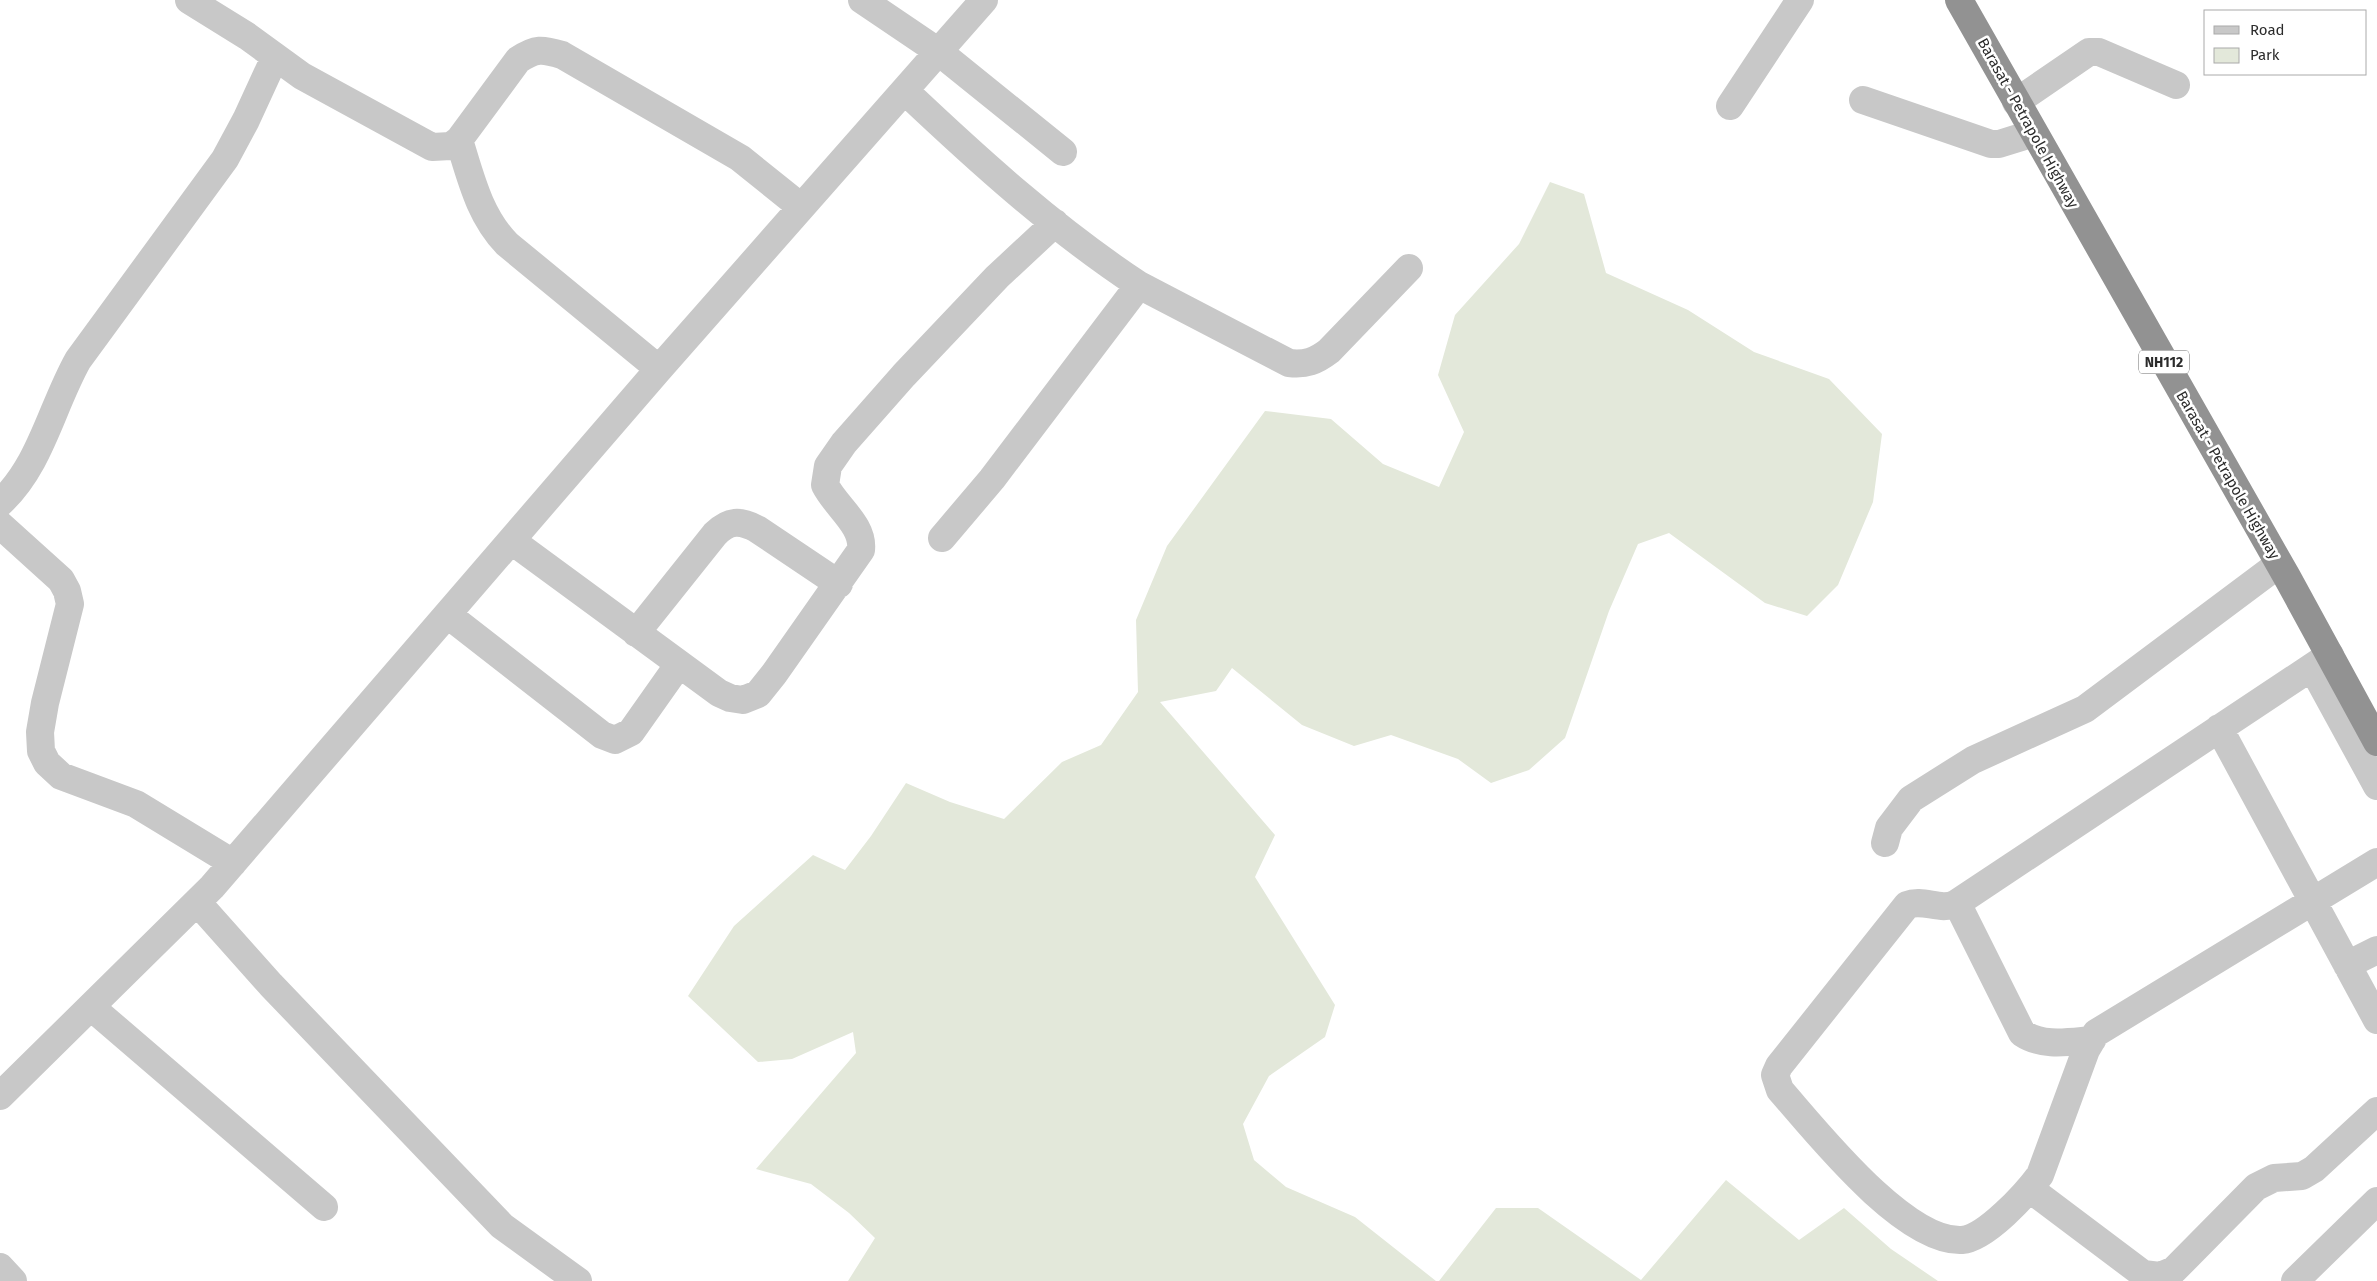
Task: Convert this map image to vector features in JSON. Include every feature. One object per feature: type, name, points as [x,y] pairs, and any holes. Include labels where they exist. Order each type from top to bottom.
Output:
[{"type":"highway","name":"Barasat - Petrapole Highway","points":[[1959,0],[2280,564],[2321,661],[2377,742]]},
{"type":"street","points":[[189,0],[247,36],[302,76],[432,147],[451,146],[459,140],[518,60],[532,51],[546,50],[562,55],[732,153],[801,207]]},
{"type":"street","points":[[862,0],[939,52],[1064,152]]},
{"type":"street","points":[[3,1087],[91,1006],[233,863],[659,369],[984,0]]},
{"type":"street","points":[[1730,106],[1800,0]]},
{"type":"street","points":[[2016,102],[2079,56],[2089,52],[2099,52],[2176,86]]},
{"type":"street","points":[[2,498],[29,469],[67,380],[78,360],[225,159],[246,120],[275,57]]},
{"type":"street","points":[[905,91],[975,158],[1055,223],[1139,285],[1289,362],[1303,364],[1317,360],[1329,351],[1409,268]]},
{"type":"street","points":[[1863,100],[1991,144],[1999,144],[2034,133]]},
{"type":"street","points":[[459,140],[481,206],[494,230],[659,369]]},
{"type":"street","points":[[512,541],[636,633],[730,698],[743,700],[758,694],[857,558],[862,541],[858,530],[825,485],[828,466],[844,443],[904,374],[997,277],[1055,223]]},
{"type":"street","points":[[942,538],[998,471],[1139,285]]},
{"type":"street","points":[[636,633],[715,534],[732,522],[745,523],[757,529],[839,584]]},
{"type":"street","points":[[0,525],[61,580],[68,591],[70,604],[45,704],[40,732],[41,751],[47,763],[62,776],[136,804],[233,863]]},
{"type":"street","points":[[1885,844],[1889,828],[1912,799],[1973,760],[2085,709],[2280,564]]},
{"type":"street","points":[[448,615],[602,735],[614,740],[631,732],[680,664]]},
{"type":"street","points":[[2377,786],[2321,661],[1957,903],[1942,908],[1919,902],[1907,905],[1779,1066],[1776,1082],[1780,1090],[1823,1139],[1871,1189],[1913,1224],[1941,1238],[1963,1240],[1980,1233],[2030,1189],[2040,1175],[2096,1033],[2377,862]]},
{"type":"street","points":[[2219,728],[2377,1020]]},
{"type":"street","points":[[196,902],[271,984],[502,1226],[578,1281]]},
{"type":"street","points":[[1957,903],[2022,1033],[2032,1040],[2055,1044],[2092,1040]]},
{"type":"street","points":[[2347,965],[2377,950]]},
{"type":"street","points":[[91,1006],[324,1207]]},
{"type":"street","points":[[2030,1189],[2143,1274],[2160,1276],[2174,1270],[2256,1187],[2274,1178],[2302,1176],[2314,1169],[2377,1111]]},
{"type":"street","points":[[2295,1281],[2377,1200]]},
{"type":"street","points":[[0,1267],[13,1281]]},
{"type":"green space","points":[[1550,182],[1584,194],[1606,273],[1688,310],[1754,352],[1829,379],[1882,434],[1873,502],[1838,585],[1807,616],[1765,603],[1669,533],[1638,544],[1609,611],[1565,738],[1529,770],[1491,783],[1458,759],[1391,735],[1354,746],[1302,725],[1232,668],[1216,691],[1160,702],[1275,835],[1255,877],[1335,1005],[1325,1037],[1269,1076],[1243,1124],[1254,1160],[1286,1187],[1355,1217],[1436,1281],[848,1281],[875,1238],[849,1213],[811,1184],[756,1169],[856,1053],[853,1032],[792,1059],[758,1062],[688,996],[734,926],[813,855],[845,870],[871,836],[906,783],[950,802],[1004,819],[1062,762],[1101,745],[1138,692],[1136,620],[1167,546],[1265,411],[1331,419],[1383,464],[1439,487],[1464,432],[1438,375],[1455,315],[1519,244]]},
{"type":"green space","points":[[1726,1180],[1799,1240],[1844,1208],[1891,1249],[1938,1281],[1439,1281],[1496,1208],[1538,1208],[1641,1280]]}]
